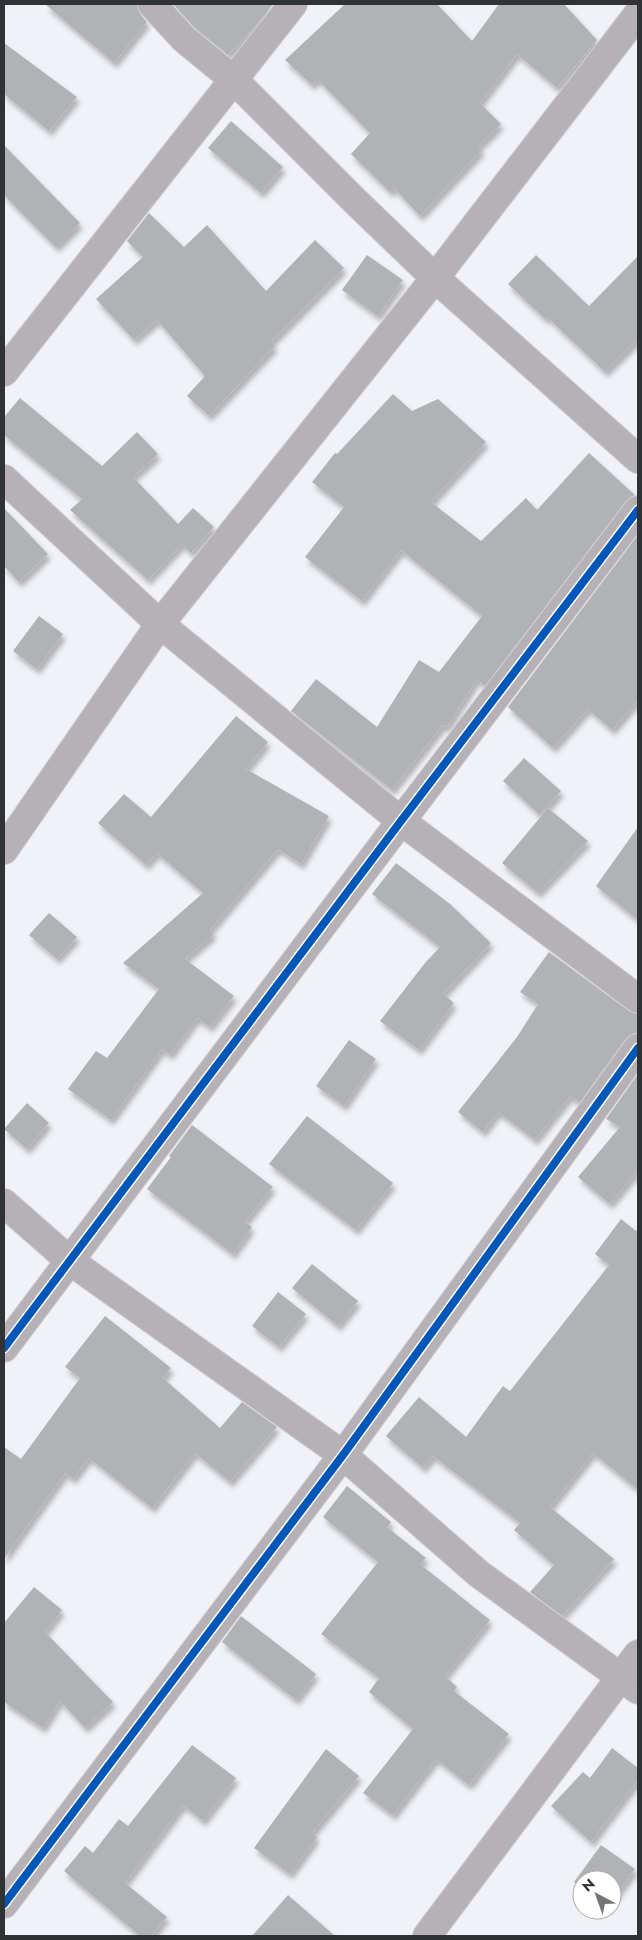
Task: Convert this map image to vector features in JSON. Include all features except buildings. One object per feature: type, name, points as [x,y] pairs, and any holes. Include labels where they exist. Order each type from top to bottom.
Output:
[{"type":"street","points":[[152,4],[184,39],[234,80],[354,201],[435,278],[638,459]]},
{"type":"street","points":[[4,372],[293,4]]},
{"type":"street","points":[[4,850],[160,624],[435,278],[638,14]]},
{"type":"street","points":[[4,479],[160,624],[400,821],[638,998]]},
{"type":"street","points":[[4,1348],[400,821],[638,510]]},
{"type":"street","points":[[4,1904],[343,1455],[638,1048]]},
{"type":"street","points":[[4,1203],[70,1261],[343,1455],[478,1574],[630,1683]]},
{"type":"street","points":[[427,1936],[630,1683],[638,1654]]},
{"type":"cycle path","points":[[4,1348],[638,510]]},
{"type":"cycle path","points":[[4,1904],[343,1455],[638,1048]]}]
